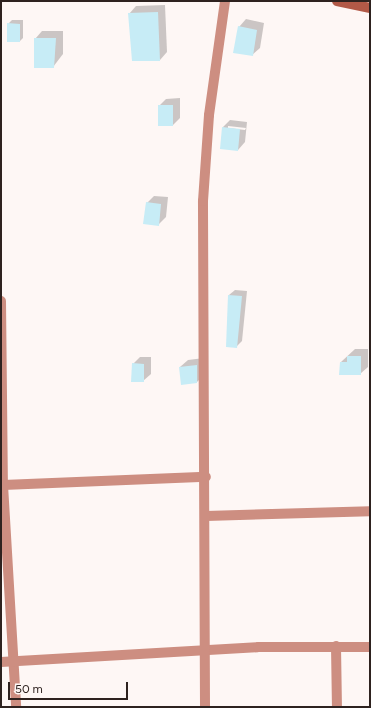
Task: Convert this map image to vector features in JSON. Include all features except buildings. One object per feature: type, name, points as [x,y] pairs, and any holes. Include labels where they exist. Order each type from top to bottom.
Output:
[{"type":"street","points":[[205,707],[206,477],[203,201],[209,115],[225,1]]},
{"type":"street","points":[[337,1],[370,8]]},
{"type":"street","points":[[1,302],[4,548],[16,707]]},
{"type":"street","points":[[3,485],[206,477]]},
{"type":"street","points":[[206,516],[370,511]]},
{"type":"street","points":[[336,646],[337,707]]},
{"type":"street","points":[[1,662],[206,650],[336,646],[370,647]]}]
